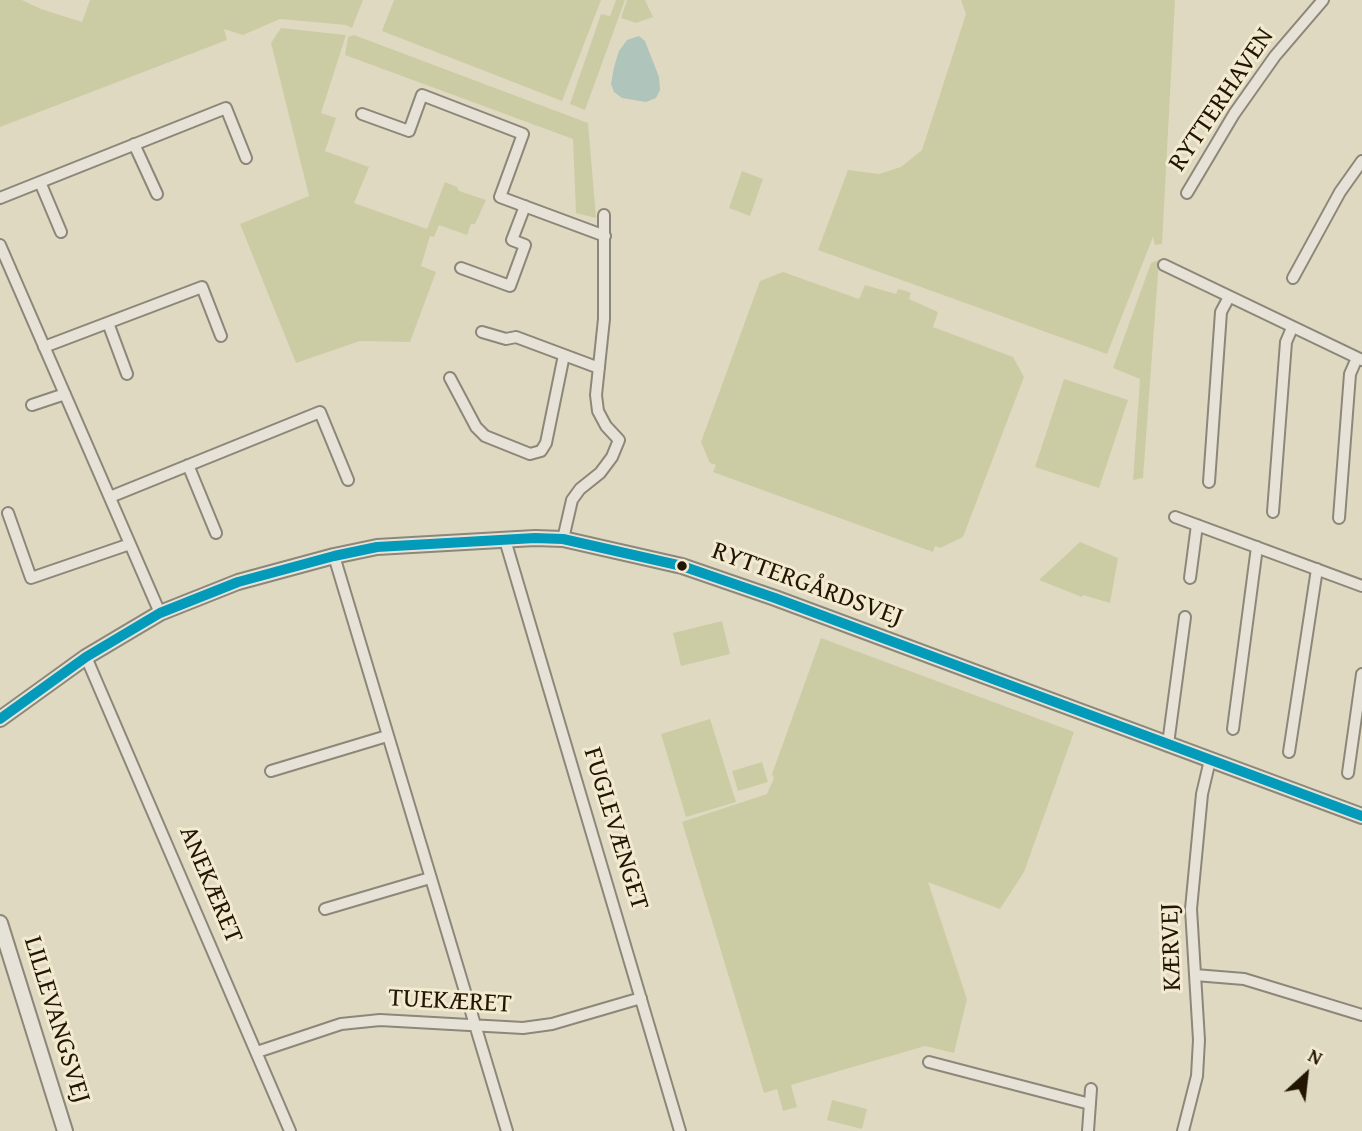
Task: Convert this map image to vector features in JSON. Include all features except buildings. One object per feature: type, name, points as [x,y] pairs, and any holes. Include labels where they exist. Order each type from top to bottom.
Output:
[{"type":"street","name":"RYTTERHAVEN","points":[[1187,194],[1240,105],[1275,56],[1323,0]]},
{"type":"street","points":[[362,114],[409,131],[422,95],[523,134],[500,197],[605,236]]},
{"type":"street","points":[[0,198],[226,108],[246,158]]},
{"type":"street","points":[[134,144],[157,194]]},
{"type":"street","points":[[1293,278],[1340,192],[1362,161]]},
{"type":"street","points":[[40,182],[61,232]]},
{"type":"street","points":[[461,268],[510,286],[525,245],[512,240],[525,206]]},
{"type":"street","points":[[563,539],[572,500],[580,489],[600,473],[612,457],[619,440],[606,426],[598,411],[596,395],[604,319],[604,215]]},
{"type":"street","points":[[0,246],[160,613]]},
{"type":"street","points":[[1164,265],[1360,359],[1350,374],[1339,518]]},
{"type":"street","points":[[44,347],[202,287],[221,336]]},
{"type":"street","points":[[1209,482],[1221,312],[1229,297]]},
{"type":"street","points":[[108,323],[127,374]]},
{"type":"street","points":[[1273,512],[1286,342],[1292,328]]},
{"type":"street","points":[[482,332],[506,339],[516,337],[599,368]]},
{"type":"street","points":[[450,378],[476,427],[485,436],[530,454],[541,452],[547,443],[564,355]]},
{"type":"street","points":[[32,405],[65,394]]},
{"type":"street","points":[[110,497],[320,412],[348,480]]},
{"type":"street","points":[[188,465],[216,533]]},
{"type":"street","points":[[8,513],[31,578],[130,544]]},
{"type":"street","points":[[1175,517],[1362,586]]},
{"type":"street","points":[[1190,579],[1197,525]]},
{"type":"street","name":"RYTTERGÅRDSVEJ","points":[[0,719],[86,657],[160,613],[239,582],[334,555],[416,543],[563,539],[689,568],[1362,817]]},
{"type":"street","name":"FUGLEVÆNGET","points":[[505,540],[680,1131]]},
{"type":"street","points":[[1233,729],[1257,547]]},
{"type":"street","points":[[334,555],[507,1131]]},
{"type":"street","points":[[1289,752],[1317,569]]},
{"type":"street","points":[[1168,744],[1185,617]]},
{"type":"street","name":"ANEKÆRET","points":[[86,657],[290,1131]]},
{"type":"street","points":[[1348,773],[1362,674]]},
{"type":"street","points":[[271,771],[387,736]]},
{"type":"street","name":"KÆRVEJ","points":[[1183,1131],[1198,1064],[1191,909],[1202,794],[1210,760]]},
{"type":"street","points":[[325,909],[429,878]]},
{"type":"street","name":"LILLEVANGSVEJ","points":[[0,923],[61,1129]]},
{"type":"street","points":[[1195,975],[1244,979],[1362,1015]]},
{"type":"street","name":"TUEKÆRET","points":[[257,1052],[341,1024],[380,1020],[523,1028],[552,1024],[641,998]]},
{"type":"street","points":[[929,1062],[1090,1104]]},
{"type":"street","points":[[1088,1131],[1091,1089]]},
{"type":"green space","points":[[0,0],[22,0],[82,22],[90,0],[363,0],[352,28],[346,25],[280,19],[243,35],[224,29],[227,40],[0,127]]},
{"type":"green space","points":[[394,0],[601,0],[562,101],[382,31]]},
{"type":"green space","points":[[616,0],[625,0],[585,110],[570,104],[601,14],[610,16]]},
{"type":"green space","points":[[627,0],[645,0],[653,17],[636,23],[621,18]]},
{"type":"green space","points":[[961,0],[1175,0],[1162,244],[1155,245],[1153,237],[1107,354],[818,250],[848,170],[879,174],[901,167],[922,150],[966,14]]},
{"type":"green space","points":[[281,28],[346,35],[321,113],[336,118],[325,151],[369,167],[354,203],[427,229],[445,182],[457,187],[459,191],[486,200],[467,235],[439,225],[434,237],[430,236],[421,266],[436,272],[410,342],[360,341],[296,363],[240,224],[309,196],[271,43]]},
{"type":"green space","points":[[354,35],[588,123],[596,218],[576,213],[573,139],[345,55],[348,37]]},
{"type":"green space","points":[[742,171],[763,179],[750,216],[729,208]]},
{"type":"green space","points":[[1159,260],[1143,478],[1133,480],[1140,379],[1113,368],[1151,263]]},
{"type":"green space","points":[[783,272],[859,299],[865,285],[896,294],[898,289],[906,291],[911,293],[909,299],[938,312],[933,327],[1013,357],[1024,377],[963,537],[940,548],[935,546],[933,552],[713,472],[716,465],[710,463],[701,442],[760,281]]},
{"type":"green space","points":[[1064,379],[1128,400],[1099,488],[1035,467]]},
{"type":"green space","points":[[1080,542],[1118,558],[1110,603],[1083,595],[1082,597],[1039,580]]},
{"type":"green space","points":[[722,621],[730,654],[681,666],[673,633]]},
{"type":"green space","points":[[821,638],[1074,732],[1024,872],[1000,909],[928,882],[967,999],[954,1053],[925,1046],[791,1085],[797,1107],[783,1111],[777,1089],[764,1093],[682,822],[767,794]]},
{"type":"green space","points":[[710,719],[736,802],[686,817],[661,734]]},
{"type":"green space","points":[[762,762],[768,782],[738,791],[732,771]]},
{"type":"green space","points":[[832,1100],[867,1109],[862,1129],[827,1120]]},
{"type":"shaded area","points":[[639,36],[645,41],[659,77],[660,90],[656,98],[646,102],[622,98],[614,92],[611,84],[619,51],[627,40]]},
{"type":"transit line","points":[[0,719],[86,657],[160,613],[238,582],[377,547],[535,538],[563,539],[682,566],[775,598],[1362,816]]}]
